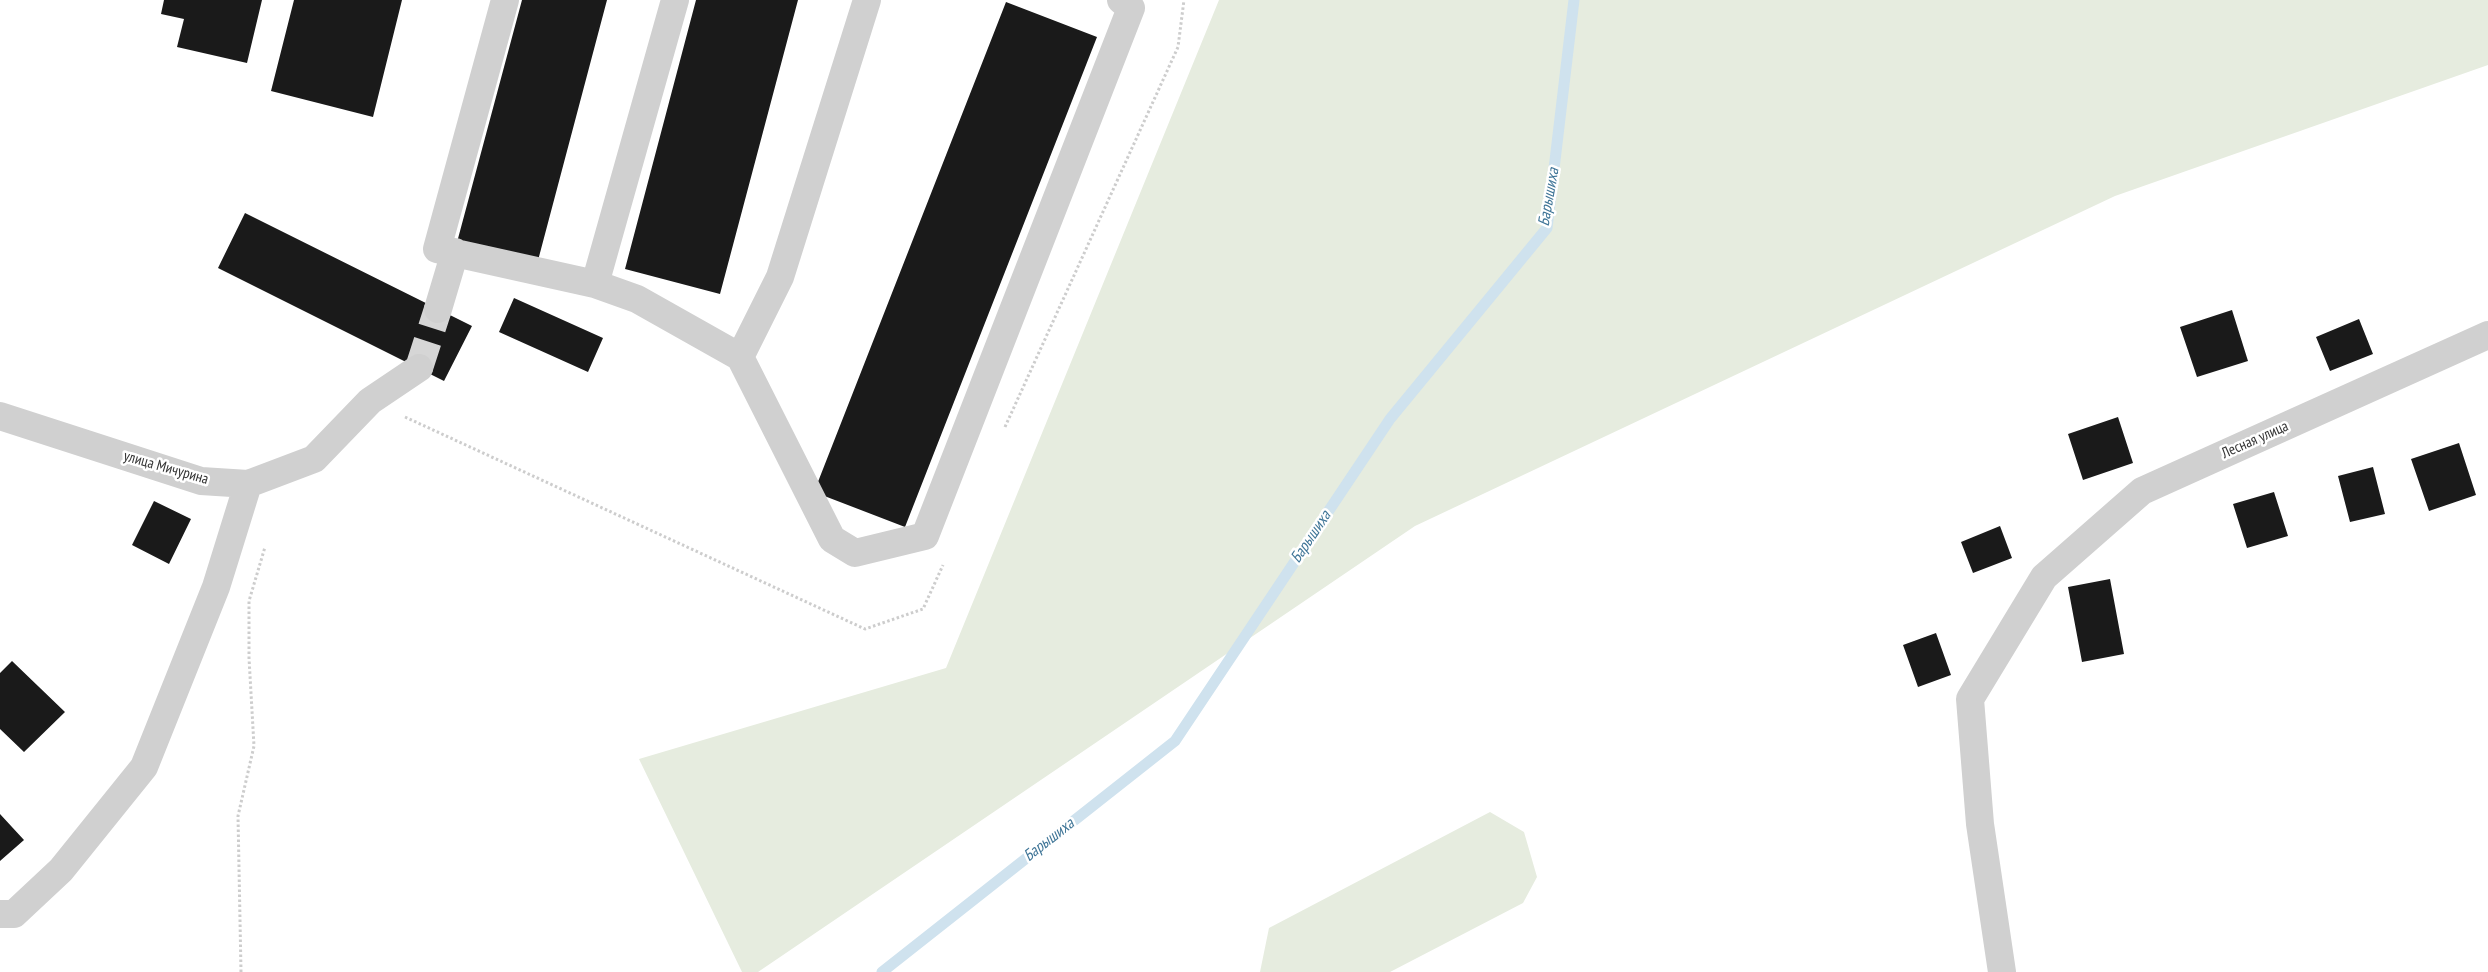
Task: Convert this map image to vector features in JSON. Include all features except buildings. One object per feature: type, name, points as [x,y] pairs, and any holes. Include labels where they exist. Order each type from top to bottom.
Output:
[{"type":"street","points":[[505,0],[437,249],[595,284],[637,299],[740,357],[832,539],[855,553],[925,536],[1131,8],[1121,0]]},
{"type":"street","points":[[595,284],[675,0]]},
{"type":"street","points":[[740,357],[780,277],[867,0]]},
{"type":"street","points":[[438,309],[455,252]]},
{"type":"street","name":"Лесная улица","points":[[2002,972],[1980,824],[1970,699],[2044,577],[2142,490],[2488,335]]},
{"type":"street","name":"улица Мичурина","points":[[0,416],[201,481],[248,484],[314,460],[370,402],[419,368]]},
{"type":"street","points":[[0,914],[14,914],[61,870],[144,767],[216,587],[248,484]]},
{"type":"path","points":[[1005,428],[1178,47],[1184,0]]},
{"type":"path","points":[[370,402],[865,629],[923,609],[943,564]]},
{"type":"path","points":[[241,972],[238,816],[254,746],[249,658],[249,601],[264,555],[266,538]]},
{"type":"shaded area","points":[[1219,0],[2488,0],[2488,65],[2115,196],[1415,526],[758,972],[742,972],[639,759],[946,668]]},
{"type":"shaded area","points":[[1490,812],[1524,832],[1537,877],[1523,903],[1390,972],[1260,972],[1269,928]]},
{"type":"waterway","name":"Барышиха","points":[[882,972],[1175,741],[1390,419],[1547,228],[1574,0]]},
{"type":"tunnel","points":[[419,368],[438,309]]}]
